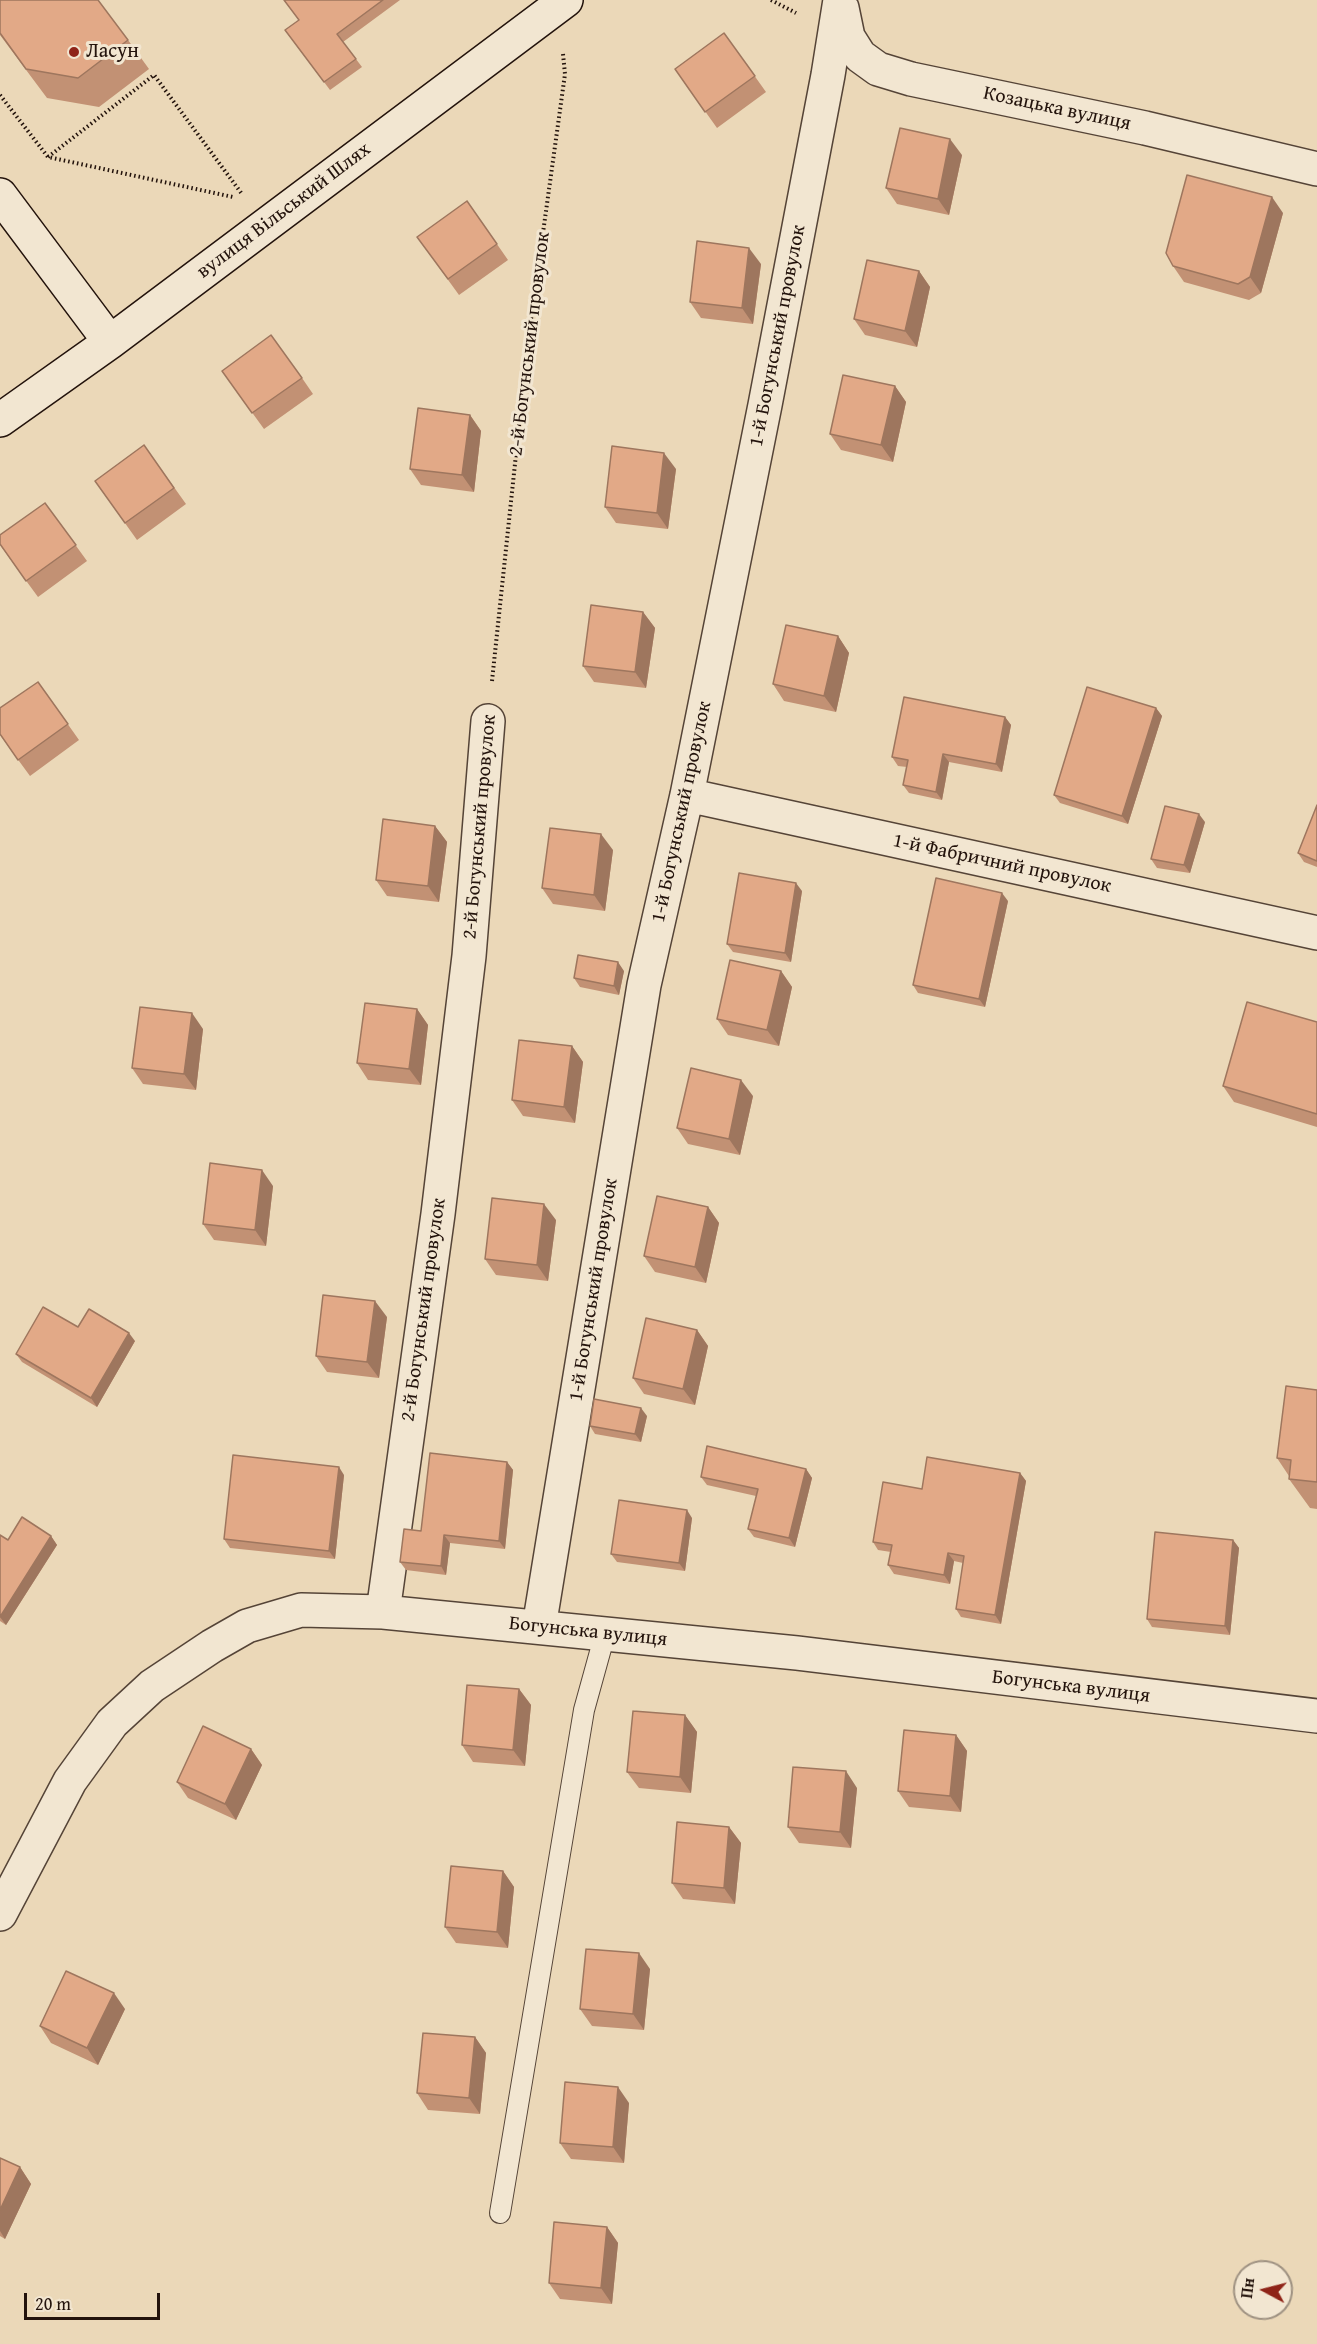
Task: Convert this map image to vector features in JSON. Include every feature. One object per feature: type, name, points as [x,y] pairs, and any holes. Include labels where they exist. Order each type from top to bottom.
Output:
[{"type":"street","name":"вулиця Вільський Шлях","points":[[0,420],[110,342],[566,0]]},
{"type":"street","name":"Козацька вулиця","points":[[840,0],[848,37],[860,56],[878,69],[911,79],[1156,130],[1317,169]]},
{"type":"street","name":"1-й Богунський провулок","points":[[539,1627],[644,985],[687,795],[768,394],[840,0]]},
{"type":"street","points":[[0,195],[110,342]]},
{"type":"street","name":"2-й Богунський провулок","points":[[384,1612],[436,1226],[466,979],[488,721]]},
{"type":"street","name":"1-й Фабричний провулок","points":[[687,795],[1317,933]]},
{"type":"street","name":"Богунська вулиця","points":[[0,1914],[70,1781],[112,1723],[152,1686],[212,1646],[247,1626],[301,1610],[384,1612],[797,1653],[1317,1716]]},
{"type":"lane","points":[[500,2213],[584,1710],[604,1634]]},
{"type":"path","name":"2-й Богунський провулок","points":[[488,721],[528,341],[565,74],[563,53]]},
{"type":"path","points":[[0,95],[48,157],[246,200],[154,75],[48,157]]},
{"type":"building","name":"Ласун","points":[[0,0],[98,0],[128,40],[78,78],[26,69],[0,33]]},
{"type":"building","points":[[284,0],[383,0],[337,34],[356,59],[324,82],[285,30],[299,20]]},
{"type":"building","points":[[724,33],[755,76],[705,112],[675,69]]},
{"type":"building","points":[[900,128],[950,139],[938,199],[886,188]]},
{"type":"building","points":[[1187,175],[1272,197],[1250,277],[1238,284],[1173,266],[1166,253]]},
{"type":"building","points":[[467,201],[497,244],[448,279],[417,237]]},
{"type":"building","points":[[697,241],[749,248],[742,308],[690,302]]},
{"type":"building","points":[[867,260],[919,271],[905,331],[854,319]]},
{"type":"building","points":[[271,335],[302,378],[252,413],[222,371]]},
{"type":"building","points":[[843,375],[895,386],[881,445],[830,434]]},
{"type":"building","points":[[418,408],[470,415],[462,475],[410,469]]},
{"type":"building","points":[[144,445],[174,488],[125,523],[95,481]]},
{"type":"building","points":[[612,446],[664,453],[657,513],[605,507]]},
{"type":"building","points":[[45,503],[76,545],[26,581],[0,544],[0,535]]},
{"type":"building","points":[[591,605],[643,612],[635,672],[583,666]]},
{"type":"building","points":[[786,625],[838,636],[824,696],[773,684]]},
{"type":"building","points":[[38,682],[68,724],[18,760],[0,734],[0,708]]},
{"type":"building","points":[[1087,687],[1156,708],[1122,816],[1054,795]]},
{"type":"building","points":[[904,697],[1005,717],[996,764],[943,754],[936,792],[903,785],[908,760],[892,757]]},
{"type":"building","points":[[1317,805],[1317,861],[1298,853]]},
{"type":"building","points":[[1165,806],[1199,814],[1184,865],[1151,859]]},
{"type":"building","points":[[383,819],[435,826],[428,886],[376,880]]},
{"type":"building","points":[[550,828],[601,834],[594,895],[542,888]]},
{"type":"building","points":[[739,873],[796,883],[785,953],[727,944]]},
{"type":"building","points":[[936,878],[1002,893],[979,999],[913,985]]},
{"type":"building","points":[[578,955],[618,962],[614,986],[574,978]]},
{"type":"building","points":[[730,960],[781,971],[767,1030],[717,1019]]},
{"type":"building","points":[[1247,1002],[1317,1022],[1317,1114],[1223,1086]]},
{"type":"building","points":[[365,1003],[417,1009],[409,1069],[357,1063]]},
{"type":"building","points":[[140,1007],[192,1013],[184,1074],[132,1068]]},
{"type":"building","points":[[519,1040],[572,1046],[564,1107],[512,1100]]},
{"type":"building","points":[[691,1068],[741,1080],[729,1139],[677,1128]]},
{"type":"building","points":[[210,1163],[262,1170],[255,1230],[203,1224]]},
{"type":"building","points":[[657,1196],[708,1207],[695,1267],[644,1256]]},
{"type":"building","points":[[492,1198],[544,1204],[537,1265],[485,1259]]},
{"type":"building","points":[[323,1295],[375,1301],[367,1362],[316,1356]]},
{"type":"building","points":[[43,1307],[78,1327],[89,1309],[129,1333],[91,1398],[16,1354]]},
{"type":"building","points":[[646,1318],[697,1330],[683,1389],[633,1378]]},
{"type":"building","points":[[1286,1386],[1317,1390],[1317,1482],[1289,1479],[1291,1460],[1277,1458]]},
{"type":"building","points":[[594,1399],[641,1408],[635,1434],[590,1426]]},
{"type":"building","points":[[707,1446],[806,1469],[789,1538],[748,1529],[758,1489],[701,1477]]},
{"type":"building","points":[[430,1453],[507,1462],[499,1541],[444,1535],[441,1566],[400,1562],[404,1529],[421,1531]]},
{"type":"building","points":[[233,1455],[339,1467],[329,1551],[224,1539]]},
{"type":"building","points":[[927,1457],[1020,1473],[995,1615],[956,1609],[964,1556],[948,1553],[944,1575],[888,1565],[892,1545],[873,1542],[883,1482],[922,1489]]},
{"type":"building","points":[[619,1500],[687,1510],[679,1563],[611,1554]]},
{"type":"building","points":[[22,1517],[51,1536],[0,1617],[0,1535],[8,1540]]},
{"type":"building","points":[[1155,1532],[1233,1540],[1225,1626],[1147,1619]]},
{"type":"building","points":[[467,1685],[519,1689],[513,1750],[462,1745]]},
{"type":"building","points":[[633,1711],[685,1715],[680,1777],[627,1772]]},
{"type":"building","points":[[203,1726],[251,1749],[225,1804],[177,1782]]},
{"type":"building","points":[[904,1730],[956,1735],[950,1796],[898,1791]]},
{"type":"building","points":[[793,1767],[846,1771],[840,1832],[788,1827]]},
{"type":"building","points":[[677,1822],[729,1827],[724,1888],[672,1883]]},
{"type":"building","points":[[451,1866],[503,1871],[497,1932],[445,1927]]},
{"type":"building","points":[[586,1949],[639,1953],[633,2014],[580,2009]]},
{"type":"building","points":[[66,1971],[114,1993],[87,2048],[40,2026]]},
{"type":"building","points":[[423,2033],[475,2037],[469,2098],[417,2093]]},
{"type":"building","points":[[565,2082],[618,2087],[613,2147],[560,2143]]},
{"type":"building","points":[[0,2158],[20,2167],[0,2210]]},
{"type":"building","points":[[554,2222],[607,2227],[601,2288],[549,2283]]},
{"type":"place","name":"Ласун","points":[[74,52]]}]
